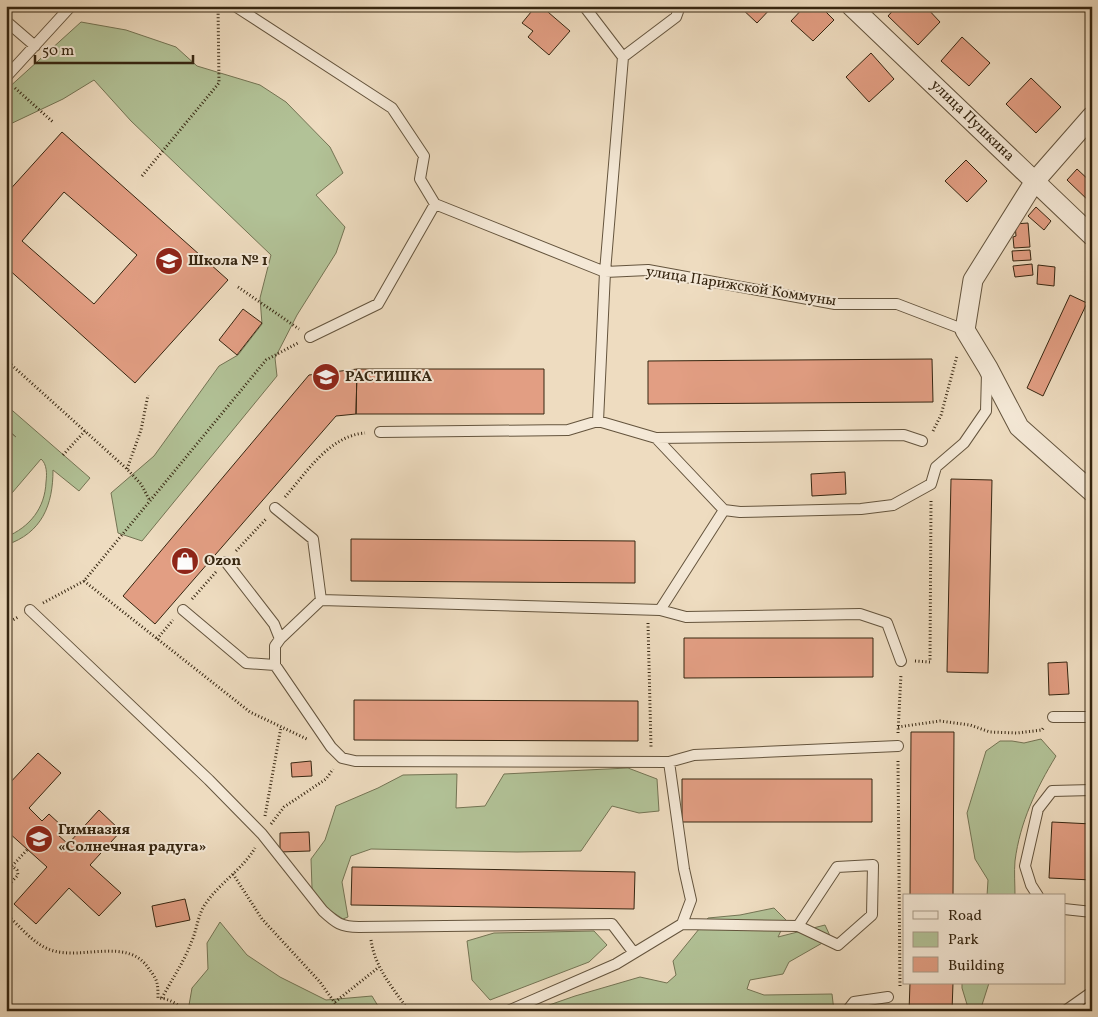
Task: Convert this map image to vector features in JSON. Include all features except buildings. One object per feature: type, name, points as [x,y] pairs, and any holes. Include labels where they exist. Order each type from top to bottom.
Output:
[{"type":"street","name":"улица Пушкина","points":[[851,6],[1092,236]]},
{"type":"street","points":[[1092,116],[1035,181],[972,280],[965,330],[988,368],[1018,428],[1092,492]]},
{"type":"lane","points":[[6,77],[71,6]]},
{"type":"lane","points":[[235,6],[392,108],[424,156],[420,179],[435,204],[378,304],[310,336]]},
{"type":"lane","points":[[584,6],[623,57],[605,272],[598,421]]},
{"type":"lane","points":[[623,57],[676,17],[680,6]]},
{"type":"lane","points":[[6,21],[35,46]]},
{"type":"lane","name":"улица Парижской Коммуны","points":[[435,204],[605,272],[648,270],[835,304],[897,304],[965,330]]},
{"type":"lane","points":[[656,438],[724,510],[740,512],[861,509],[893,505],[931,484],[936,467],[964,443],[986,411],[988,368]]},
{"type":"lane","points":[[380,432],[568,430],[598,421],[656,438],[904,435],[922,441]]},
{"type":"lane","points":[[276,508],[313,539],[321,600]]},
{"type":"lane","points":[[660,610],[724,510]]},
{"type":"lane","points":[[226,562],[274,624],[280,639]]},
{"type":"lane","points":[[898,746],[694,755],[669,762],[355,761],[342,758],[331,747],[276,665],[275,646],[321,600],[660,610],[686,617],[860,614],[887,623],[901,661]]},
{"type":"lane","points":[[30,610],[209,780],[262,834],[323,911],[344,927],[612,924],[634,953]]},
{"type":"lane","points":[[183,610],[246,663],[276,665]]},
{"type":"lane","points":[[1053,717],[1092,717]]},
{"type":"lane","points":[[669,762],[684,869],[691,900],[682,924]]},
{"type":"lane","points":[[1037,894],[1031,885],[1025,866],[1038,809],[1052,791],[1092,790]]},
{"type":"lane","points":[[508,1011],[616,964],[682,924],[798,926],[838,946],[872,915],[873,865],[837,867],[798,926]]},
{"type":"lane","points":[[1066,909],[1092,912]]},
{"type":"lane","points":[[1065,1011],[1092,992]]},
{"type":"lane","points":[[847,1011],[854,1002],[888,997]]},
{"type":"path","points":[[142,176],[219,83],[218,6]]},
{"type":"path","points":[[14,88],[54,123]]},
{"type":"path","points":[[63,592],[84,581],[266,360],[310,336],[238,287]]},
{"type":"path","points":[[922,441],[932,434],[941,414],[965,330]]},
{"type":"path","points":[[6,360],[128,469],[141,484],[150,501]]},
{"type":"path","points":[[128,469],[141,430],[148,395]]},
{"type":"path","points":[[62,454],[85,431]]},
{"type":"path","points":[[252,534],[327,449],[352,434]]},
{"type":"path","points":[[900,991],[898,727],[901,661],[930,662],[931,484]]},
{"type":"path","points":[[200,589],[210,578]]},
{"type":"path","points":[[84,581],[250,712],[281,728],[331,747]]},
{"type":"path","points":[[648,610],[652,762]]},
{"type":"path","points":[[898,727],[940,720],[970,724],[990,732],[1017,733],[1042,730],[1053,717]]},
{"type":"path","points":[[262,834],[281,728]]},
{"type":"path","points":[[162,998],[184,961],[203,907],[232,874],[248,860],[262,834],[284,807],[326,778],[342,758]]},
{"type":"path","points":[[12,866],[27,850]]},
{"type":"path","points":[[6,861],[17,870],[18,875],[6,888]]},
{"type":"path","points":[[232,874],[262,919],[315,976],[335,1002],[338,1011]]},
{"type":"path","points":[[6,914],[38,944],[51,950],[65,953],[115,951],[130,953],[140,958],[147,965],[157,982],[158,998],[176,1003],[185,1011]]},
{"type":"path","points":[[370,927],[374,956],[379,967],[409,1011]]},
{"type":"path","points":[[335,1002],[379,967]]},
{"type":"green space","points":[[81,22],[126,30],[176,47],[197,66],[260,85],[286,102],[330,147],[343,173],[316,195],[345,227],[336,253],[297,315],[275,358],[277,376],[142,541],[118,533],[111,493],[154,456],[219,366],[238,355],[262,324],[260,298],[271,255],[131,121],[94,80],[63,99],[6,126],[6,90]]},
{"type":"green space","points":[[6,405],[90,478],[79,491],[53,470],[51,495],[43,516],[29,533],[6,545],[6,537],[22,528],[35,516],[43,500],[46,476],[45,466],[41,459],[6,500],[6,429],[16,437],[6,428]]},
{"type":"green space","points":[[1041,739],[1056,756],[1036,793],[1025,819],[1015,861],[1015,894],[987,894],[988,880],[975,859],[967,813],[986,751],[1000,741],[1024,743]]},
{"type":"green space","points":[[628,768],[657,779],[659,811],[639,813],[612,806],[581,851],[517,852],[371,849],[351,856],[342,882],[348,917],[343,919],[316,901],[312,888],[311,859],[325,840],[336,806],[403,775],[457,774],[456,808],[485,806],[504,774]]},
{"type":"green space","points":[[774,908],[786,920],[778,937],[825,925],[831,938],[789,962],[783,974],[750,980],[747,989],[764,995],[832,994],[834,1011],[532,1011],[640,977],[667,983],[676,975],[673,961],[708,918],[740,915]]},
{"type":"green space","points":[[220,922],[247,955],[280,977],[326,1000],[372,996],[381,1011],[188,1011],[192,988],[208,969],[207,943]]},
{"type":"green space","points":[[594,931],[607,945],[589,962],[490,1000],[472,980],[467,941],[494,933]]},
{"type":"green space","points":[[962,984],[989,984],[981,1008],[976,1011],[969,1011]]},
{"type":"place","name":"Школа № 1","points":[[169,261]]},
{"type":"place","name":"РАСТИШКА","points":[[326,377]]},
{"type":"place","name":"Ozon","points":[[185,561]]},
{"type":"place","name":"Гимназия «Солнечная радуга»","points":[[39,839]]}]
